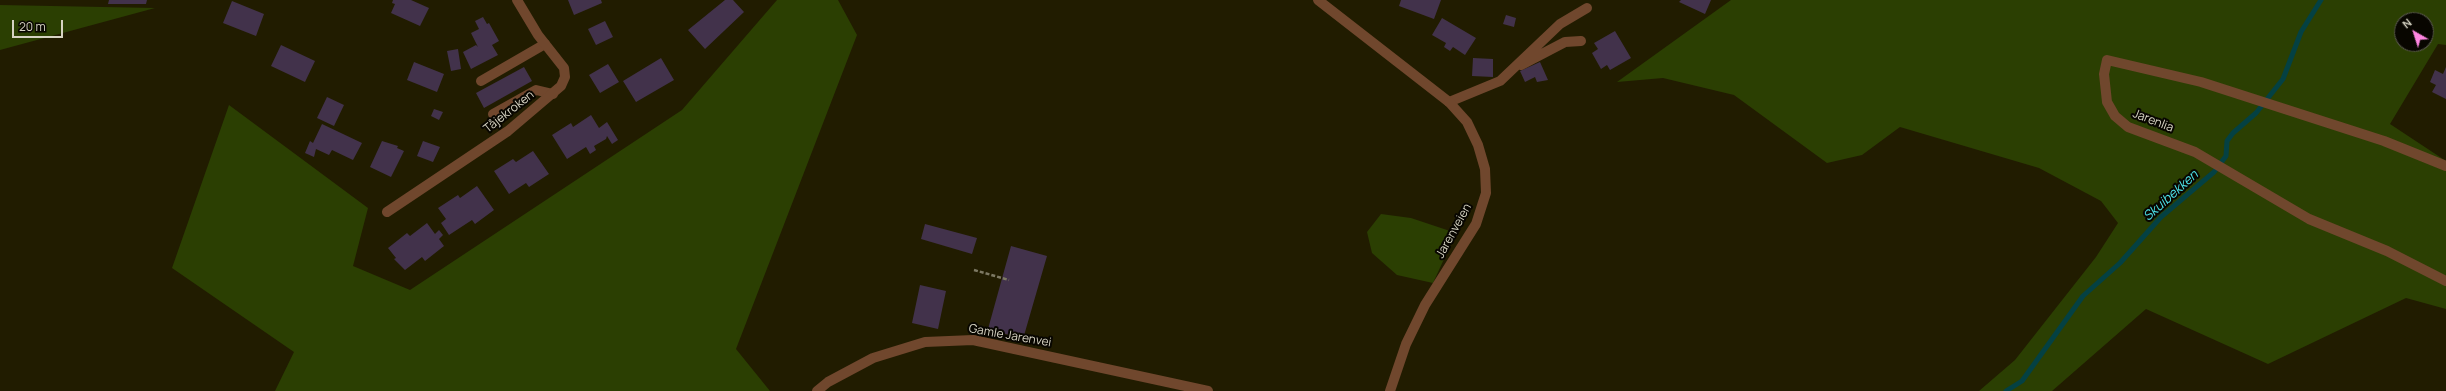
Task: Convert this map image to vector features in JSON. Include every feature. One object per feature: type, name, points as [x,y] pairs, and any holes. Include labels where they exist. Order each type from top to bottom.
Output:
[{"type":"street","name":"Tåjekroken","points":[[387,212],[508,131],[561,86],[565,77],[564,68],[545,44],[517,0]]},
{"type":"street","name":"Jarenveien","points":[[1318,0],[1449,102],[1466,122],[1478,145],[1485,169],[1486,193],[1476,224],[1426,305],[1406,344],[1390,391]]},
{"type":"street","points":[[1449,102],[1500,81],[1560,24],[1587,8]]},
{"type":"street","points":[[1512,69],[1565,42],[1581,41]]},
{"type":"street","points":[[481,81],[545,44]]},
{"type":"street","name":"Jarenlia","points":[[2446,166],[2384,141],[2187,78],[2108,60],[2104,74],[2107,102],[2115,116],[2128,127],[2160,138],[2206,158],[2309,219],[2387,251],[2446,281]]},
{"type":"street","points":[[492,114],[536,90],[553,94]]},
{"type":"street","name":"Gamle Jarenvei","points":[[817,391],[828,382],[873,358],[925,342],[973,340],[1208,391]]},
{"type":"path","points":[[974,270],[1008,280]]},
{"type":"green space","points":[[777,0],[838,0],[857,35],[736,349],[770,391],[275,391],[294,352],[172,268],[229,105],[368,208],[353,266],[410,290],[682,110]]},
{"type":"green space","points":[[1731,0],[2446,0],[2446,45],[2438,44],[2434,51],[2434,12],[2394,12],[2394,52],[2433,52],[2390,124],[2446,161],[2446,309],[2406,298],[2268,364],[2146,309],[2052,391],[1979,391],[2015,360],[2096,257],[2118,223],[2101,201],[2039,168],[1900,127],[1862,155],[1827,163],[1734,95],[1663,78],[1617,82]]},
{"type":"green space","points":[[0,5],[155,8],[0,50]]},
{"type":"green space","points":[[1381,214],[1411,218],[1456,233],[1433,283],[1397,275],[1372,253],[1367,232]]},
{"type":"building","points":[[109,0],[147,0],[146,4],[108,4]]},
{"type":"building","points":[[393,0],[411,0],[429,8],[420,26],[391,13],[395,4],[392,3]]},
{"type":"building","points":[[568,0],[601,0],[602,3],[574,15]]},
{"type":"building","points":[[725,0],[733,0],[744,12],[705,49],[688,30]]},
{"type":"building","points":[[1401,0],[1441,0],[1434,19],[1399,6]]},
{"type":"building","points":[[1681,0],[1711,0],[1705,14],[1679,2]]},
{"type":"building","points":[[232,1],[264,14],[256,36],[223,23]]},
{"type":"building","points":[[1506,15],[1516,18],[1514,27],[1503,24]]},
{"type":"building","points":[[483,17],[487,24],[489,23],[499,41],[492,45],[498,55],[471,69],[463,52],[476,45],[478,47],[471,33],[479,29],[475,21]]},
{"type":"building","points":[[1442,18],[1476,38],[1465,55],[1453,47],[1450,51],[1444,47],[1446,43],[1432,35]]},
{"type":"building","points":[[605,21],[613,37],[596,45],[588,29]]},
{"type":"building","points":[[1615,31],[1631,58],[1610,70],[1607,65],[1601,69],[1592,53],[1598,49],[1594,43]]},
{"type":"building","points":[[281,45],[315,61],[305,82],[271,66]]},
{"type":"building","points":[[458,49],[461,69],[451,71],[447,51]]},
{"type":"building","points":[[661,58],[674,80],[636,102],[623,81]]},
{"type":"building","points":[[1473,58],[1493,59],[1493,77],[1472,76]]},
{"type":"building","points":[[414,62],[444,74],[437,92],[407,80]]},
{"type":"building","points":[[1540,62],[1548,80],[1537,82],[1535,77],[1525,82],[1520,71]]},
{"type":"building","points":[[608,64],[619,82],[600,93],[589,75]]},
{"type":"building","points":[[524,67],[532,81],[484,108],[476,93]]},
{"type":"building","points":[[2446,67],[2446,99],[2432,92],[2436,85],[2430,82],[2435,70],[2443,74]]},
{"type":"building","points":[[327,97],[344,105],[334,126],[317,118]]},
{"type":"building","points":[[434,109],[443,112],[439,120],[431,116]]},
{"type":"building","points":[[591,115],[599,128],[607,122],[618,140],[612,144],[607,136],[606,139],[594,146],[596,150],[590,154],[586,147],[567,159],[552,135],[571,123],[573,127]]},
{"type":"building","points":[[322,124],[362,143],[353,160],[332,150],[329,155],[316,149],[314,157],[305,153],[310,141],[313,143]]},
{"type":"building","points":[[382,141],[398,146],[397,148],[404,151],[391,177],[370,167]]},
{"type":"building","points":[[423,141],[440,147],[433,162],[417,156]]},
{"type":"building","points":[[533,151],[549,174],[529,187],[526,183],[509,194],[494,171],[513,159],[516,162]]},
{"type":"building","points":[[477,186],[494,210],[475,224],[472,220],[449,235],[441,223],[446,219],[438,208],[458,195],[460,198]]},
{"type":"building","points":[[427,223],[435,234],[439,230],[443,235],[439,239],[444,246],[425,261],[422,257],[405,270],[394,259],[396,258],[388,248],[407,233],[410,236]]},
{"type":"building","points":[[925,224],[977,238],[972,254],[921,239]]},
{"type":"building","points":[[1011,246],[1047,256],[1023,339],[988,329]]},
{"type":"building","points":[[920,285],[946,291],[938,329],[912,323]]},
{"type":"waterway","name":"Skuibekken","points":[[2006,391],[2022,381],[2083,296],[2120,263],[2161,217],[2214,172],[2226,156],[2227,141],[2233,133],[2256,113],[2283,79],[2301,32],[2321,0]]}]
